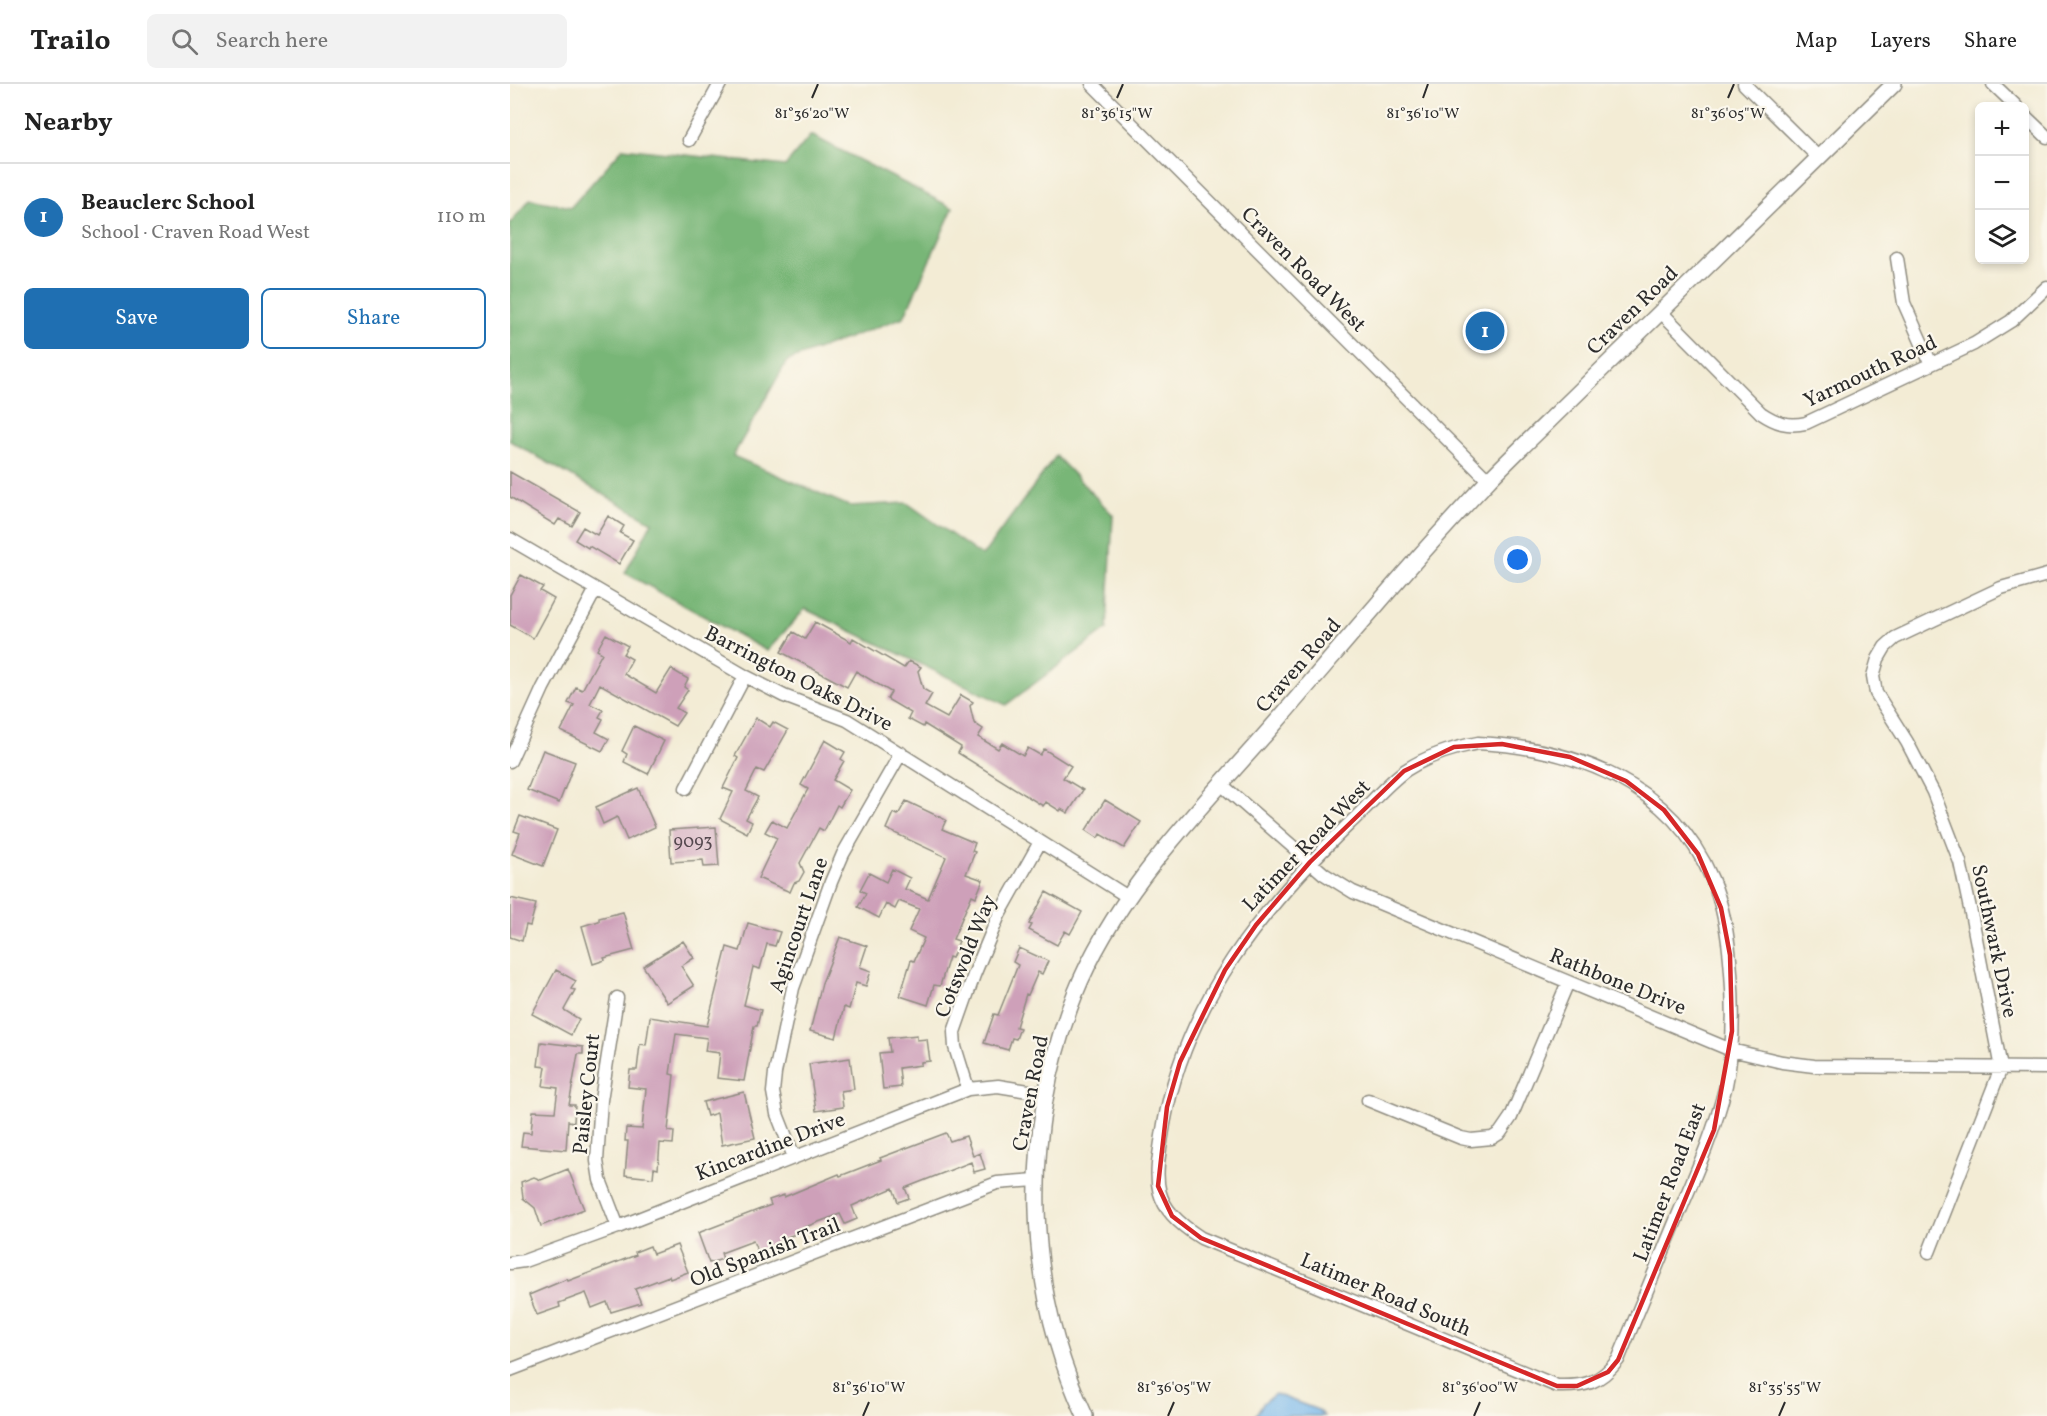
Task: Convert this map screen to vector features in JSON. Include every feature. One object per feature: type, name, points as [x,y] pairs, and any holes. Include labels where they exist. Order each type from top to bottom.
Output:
[{"type":"street","points":[[689,140],[720,84]]},
{"type":"street","name":"Craven Road West","points":[[1092,84],[1488,481]]},
{"type":"street","points":[[1744,84],[1819,158]]},
{"type":"street","name":"Craven Road","points":[[1085,1416],[1072,1388],[1051,1322],[1039,1254],[1036,1180],[1042,1120],[1055,1055],[1075,994],[1093,954],[1128,897],[1168,846],[1488,481],[1894,84]]},
{"type":"street","points":[[1993,84],[2012,102]]},
{"type":"street","points":[[2029,119],[2047,137]]},
{"type":"street","points":[[1897,258],[1904,303],[1931,364]]},
{"type":"street","name":"Yarmouth Road","points":[[1660,311],[1761,413],[1776,423],[1793,426],[1806,423],[1974,344],[2012,321],[2047,287]]},
{"type":"street","name":"Barrington Oaks Drive","points":[[510,539],[745,676],[784,696],[847,720],[1128,897]]},
{"type":"street","name":"Southwark Drive","points":[[2001,1068],[1959,862],[1933,792],[1907,742],[1876,693],[1873,676],[1878,659],[1885,647],[1895,638],[2001,588],[2047,575]]},
{"type":"street","points":[[510,761],[543,688],[596,589]]},
{"type":"street","points":[[686,788],[745,676]]},
{"type":"street","name":"Latimer Road West","points":[[1172,1216],[1158,1186],[1157,1169],[1167,1107],[1180,1062],[1200,1014],[1225,970],[1256,925],[1310,862],[1404,771],[1429,756],[1454,747],[1478,743],[1502,744],[1570,757],[1610,772]]},
{"type":"street","name":"Agincourt Lane","points":[[794,1157],[777,1114],[774,1092],[775,1073],[793,988],[843,854],[901,753]]},
{"type":"street","name":"Latimer Road East","points":[[1593,1382],[1608,1372],[1618,1360],[1714,1130],[1726,1083],[1731,1050],[1733,1005],[1730,955],[1721,908],[1712,879],[1686,835],[1664,810],[1645,794],[1610,772]]},
{"type":"street","name":"Rathbone Drive","points":[[1222,784],[1310,862],[1332,880],[1353,892],[1731,1050],[1782,1062],[1814,1066],[2047,1068]]},
{"type":"street","name":"Cotswold Way","points":[[968,1089],[955,1047],[954,1032],[999,915],[1040,842]]},
{"type":"street","points":[[1368,1100],[1461,1138],[1480,1140],[1492,1138],[1500,1133],[1511,1117],[1568,982]]},
{"type":"street","name":"Paisley Court","points":[[617,998],[601,1100],[597,1161],[600,1180],[618,1227]]},
{"type":"street","points":[[1929,1252],[2001,1068]]},
{"type":"street","name":"Kincardine Drive","points":[[510,1263],[524,1261],[618,1227],[968,1089],[998,1086],[1047,1094]]},
{"type":"street","name":"Old Spanish Trail","points":[[510,1370],[997,1184],[1036,1180]]},
{"type":"street","name":"Latimer Road South","points":[[1172,1216],[1182,1226],[1201,1238],[1557,1386],[1577,1386],[1593,1382]]},
{"type":"highlighted area","points":[[1502,744],[1570,757],[1626,781],[1664,810],[1698,854],[1721,908],[1730,955],[1732,1031],[1714,1130],[1618,1360],[1608,1372],[1577,1386],[1557,1386],[1201,1238],[1172,1216],[1158,1186],[1167,1107],[1180,1062],[1225,970],[1256,925],[1310,862],[1404,771],[1454,747]]},
{"type":"green space","points":[[811,135],[953,208],[904,317],[787,361],[733,456],[849,506],[907,503],[982,556],[1056,456],[1113,515],[1107,629],[1006,705],[805,609],[767,651],[625,573],[652,522],[510,441],[510,224],[530,199],[571,207],[623,148],[785,166]]},
{"type":"water","points":[[1275,1394],[1318,1410],[1324,1416],[1255,1416],[1263,1403]]},
{"type":"building","points":[[510,472],[580,512],[572,526],[559,519],[555,525],[510,497]]},
{"type":"building","points":[[608,516],[624,526],[620,533],[633,540],[619,564],[575,540],[583,527],[597,535]]},
{"type":"building","points":[[521,575],[543,587],[540,591],[554,599],[533,638],[510,625],[510,595]]},
{"type":"building","points":[[815,622],[851,642],[853,638],[904,668],[909,661],[921,667],[918,671],[923,689],[932,694],[925,706],[947,718],[961,695],[973,702],[970,706],[974,723],[983,729],[978,737],[998,749],[1002,743],[1023,756],[1028,748],[1040,755],[1044,749],[1071,766],[1063,778],[1083,790],[1068,813],[1046,802],[1043,806],[958,753],[961,747],[924,724],[923,727],[908,719],[911,713],[887,699],[891,692],[856,671],[847,687],[781,652],[793,632],[805,639]]},
{"type":"building","points":[[606,634],[628,646],[623,654],[632,659],[624,674],[656,693],[671,669],[688,679],[684,687],[688,690],[676,708],[684,713],[675,726],[600,684],[590,704],[603,710],[599,717],[603,719],[596,732],[609,739],[602,751],[561,731],[574,705],[568,703],[576,687],[582,690],[602,653],[597,650]]},
{"type":"building","points":[[756,718],[770,727],[773,722],[788,730],[764,772],[757,769],[746,791],[758,797],[746,819],[752,822],[747,833],[720,819],[733,792],[723,788],[738,758],[735,756]]},
{"type":"building","points":[[634,726],[664,741],[648,774],[624,762],[627,754],[622,751]]},
{"type":"building","points":[[825,740],[845,752],[841,759],[844,761],[833,780],[850,790],[840,807],[837,805],[824,831],[819,828],[800,863],[804,872],[799,881],[794,883],[790,892],[758,878],[777,838],[765,832],[772,820],[787,828],[808,789],[801,785]]},
{"type":"building","points":[[543,750],[575,762],[559,803],[527,790]]},
{"type":"building","points":[[638,788],[655,827],[627,840],[617,817],[603,824],[596,807]]},
{"type":"building","points":[[1105,800],[1141,822],[1124,848],[1100,834],[1098,838],[1086,830]]},
{"type":"building","points":[[906,801],[946,820],[942,829],[975,843],[972,851],[975,852],[966,874],[983,880],[976,897],[972,895],[953,939],[959,941],[952,958],[949,957],[940,986],[934,985],[928,1005],[900,996],[911,960],[914,961],[924,938],[909,931],[919,909],[899,901],[895,909],[886,904],[879,918],[858,907],[866,893],[860,890],[869,873],[886,882],[892,869],[910,878],[905,889],[928,899],[946,857],[886,829],[893,813],[898,815]]},
{"type":"building","points":[[520,816],[557,830],[543,866],[512,854],[520,833],[514,831]]},
{"type":"building","points":[[716,827],[719,866],[704,867],[703,860],[671,862],[669,830]]},
{"type":"building","points":[[1046,892],[1082,912],[1070,934],[1065,931],[1057,945],[1029,930],[1032,925],[1029,924]]},
{"type":"building","points":[[510,898],[536,904],[530,926],[526,925],[522,941],[510,937]]},
{"type":"building","points":[[623,912],[634,950],[604,958],[605,960],[593,964],[582,926],[599,921],[599,918]]},
{"type":"building","points":[[748,923],[780,932],[775,946],[767,944],[760,969],[753,967],[744,1005],[761,1010],[757,1026],[754,1026],[744,1081],[717,1078],[720,1053],[705,1051],[707,1038],[676,1034],[670,1074],[674,1075],[668,1131],[674,1132],[673,1144],[660,1143],[658,1169],[654,1168],[653,1178],[625,1175],[628,1141],[625,1141],[626,1128],[642,1129],[646,1089],[628,1087],[630,1070],[637,1070],[640,1044],[646,1045],[650,1017],[707,1026],[727,947],[740,951]]},
{"type":"building","points":[[840,937],[867,946],[860,967],[871,971],[866,986],[856,983],[849,1009],[844,1007],[836,1038],[810,1031],[822,983]]},
{"type":"building","points":[[683,941],[694,958],[681,966],[694,986],[667,1003],[643,966]]},
{"type":"building","points":[[1019,948],[1048,961],[1042,974],[1038,972],[1028,995],[1026,994],[1016,1027],[1020,1028],[1016,1039],[1012,1038],[1008,1050],[984,1043],[994,1014],[998,1015],[1018,965],[1013,962]]},
{"type":"building","points":[[556,970],[576,981],[571,989],[575,990],[564,1010],[579,1019],[571,1035],[532,1014]]},
{"type":"building","points":[[917,1035],[917,1040],[927,1039],[930,1061],[921,1062],[921,1065],[899,1068],[901,1087],[883,1089],[879,1053],[890,1052],[888,1038]]},
{"type":"building","points":[[541,1042],[583,1047],[583,1054],[578,1054],[569,1105],[575,1105],[574,1122],[568,1121],[566,1150],[521,1146],[523,1132],[531,1133],[533,1111],[555,1112],[558,1088],[543,1086],[546,1067],[538,1066]]},
{"type":"building","points":[[850,1058],[854,1089],[841,1091],[843,1107],[816,1111],[809,1064]]},
{"type":"building","points":[[744,1092],[755,1138],[722,1145],[717,1113],[707,1116],[703,1102]]},
{"type":"building","points":[[946,1133],[950,1141],[966,1136],[973,1156],[980,1153],[985,1169],[974,1172],[971,1162],[905,1188],[909,1198],[898,1202],[893,1188],[852,1206],[857,1219],[845,1224],[840,1214],[797,1230],[798,1233],[780,1240],[782,1244],[758,1253],[753,1241],[721,1253],[723,1259],[709,1263],[698,1233],[771,1205],[769,1200],[784,1195],[784,1197],[839,1174],[840,1176]]},
{"type":"building","points":[[568,1169],[584,1209],[541,1226],[535,1208],[523,1198],[521,1182],[534,1177],[541,1180]]},
{"type":"building","points":[[677,1245],[688,1272],[670,1279],[669,1276],[635,1289],[641,1303],[611,1312],[607,1302],[592,1308],[586,1293],[559,1303],[560,1307],[537,1315],[529,1295],[636,1255],[635,1252],[650,1246],[653,1254]]},
{"type":"place","name":"Beauclerc School","points":[[1485,331]]}]
